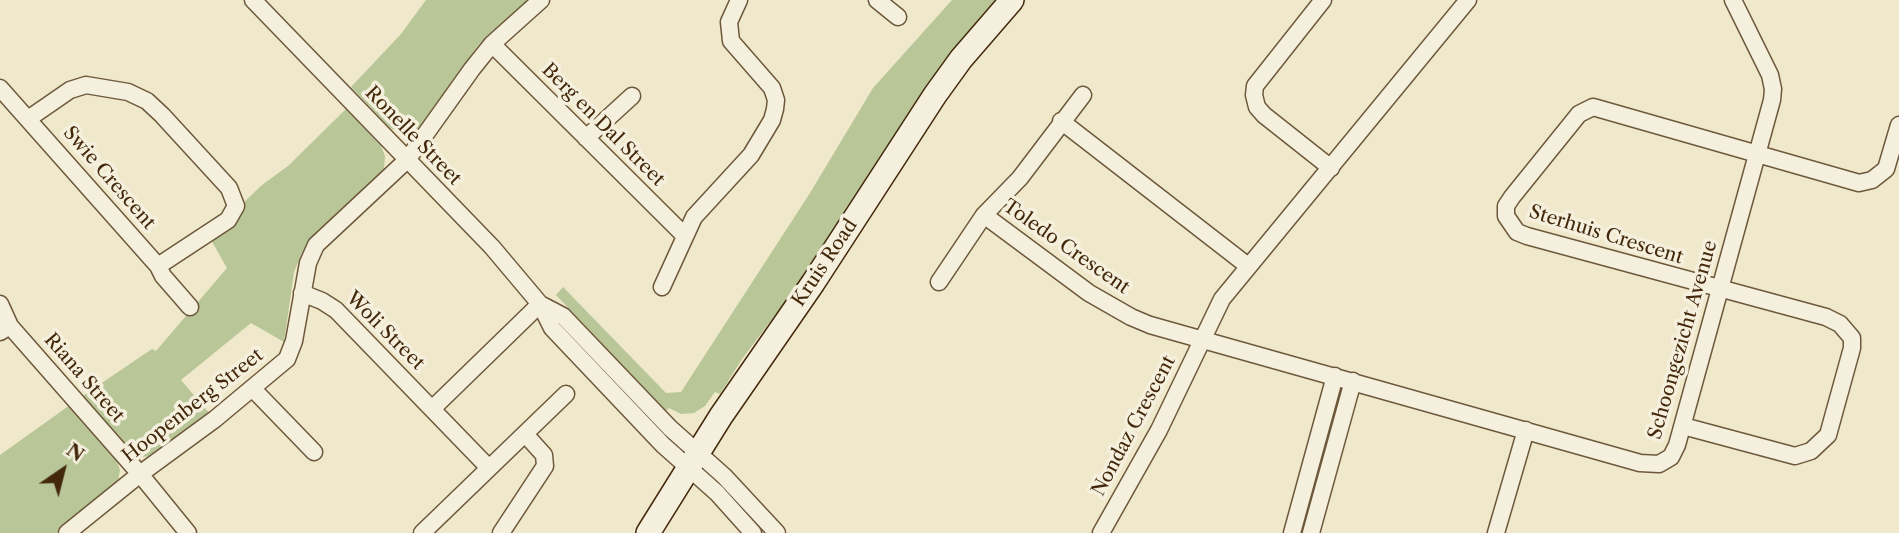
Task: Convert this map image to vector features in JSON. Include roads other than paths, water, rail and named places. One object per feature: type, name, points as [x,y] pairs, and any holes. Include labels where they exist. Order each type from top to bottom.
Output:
[{"type":"street","name":"Ronelle Street","points":[[253,0],[492,247],[540,304],[563,316],[670,428],[717,493],[753,533]]},
{"type":"street","name":"Hoopenberg Street","points":[[67,533],[253,389],[287,359],[291,353],[308,263],[316,245],[407,160],[492,44],[541,0]]},
{"type":"street","points":[[662,287],[684,235],[704,205],[751,155],[772,120],[775,109],[776,100],[772,88],[731,41],[729,22],[738,0]]},
{"type":"street","points":[[877,0],[898,17]]},
{"type":"street","name":"Kruis Road","points":[[648,533],[692,459],[813,283],[942,86],[1012,0]]},
{"type":"street","points":[[1323,0],[1255,86],[1254,95],[1257,107],[1264,115],[1331,168]]},
{"type":"street","points":[[1204,339],[1222,299],[1468,0]]},
{"type":"street","name":"Schoongezicht Avenue","points":[[1204,339],[1640,463],[1659,464],[1671,457],[1683,426],[1773,89],[1770,75],[1733,0]]},
{"type":"street","name":"Berg en Dal Street","points":[[492,44],[684,235]]},
{"type":"street","points":[[28,119],[70,90],[86,85],[128,92],[147,101],[162,115],[229,188],[236,206],[228,220],[158,266]]},
{"type":"street","name":"Swie Crescent","points":[[0,88],[158,266],[163,276],[190,307]]},
{"type":"street","name":"Toledo Crescent","points":[[939,282],[984,215],[1020,178],[1083,95]]},
{"type":"street","points":[[586,138],[632,96]]},
{"type":"street","name":"Sterhuis Crescent","points":[[1683,426],[1795,456],[1804,455],[1820,445],[1828,435],[1852,348],[1852,338],[1840,324],[1826,317],[1527,236],[1517,232],[1509,223],[1506,206],[1579,114],[1593,107],[1859,183],[1872,180],[1886,169],[1899,125]]},
{"type":"street","points":[[1061,121],[1248,266]]},
{"type":"street","name":"Toledo Crescent","points":[[984,215],[1078,285],[1131,317],[1150,325],[1204,339]]},
{"type":"street","name":"Woli Street","points":[[302,293],[336,310],[489,468]]},
{"type":"street","name":"Riana Street","points":[[0,304],[5,329],[140,474],[188,533]]},
{"type":"street","points":[[432,409],[540,304]]},
{"type":"street","name":"Nondaz Crescent","points":[[1101,533],[1159,430],[1204,339]]},
{"type":"street","points":[[1292,533],[1335,376]]},
{"type":"street","points":[[1311,533],[1353,381]]},
{"type":"street","points":[[253,389],[314,452]]},
{"type":"street","points":[[426,532],[566,394]]},
{"type":"street","points":[[1496,533],[1525,430]]},
{"type":"street","points":[[501,533],[545,466],[544,455],[525,434]]},
{"type":"street","name":"Ronelle Street","points":[[692,459],[724,476],[777,533]]}]
